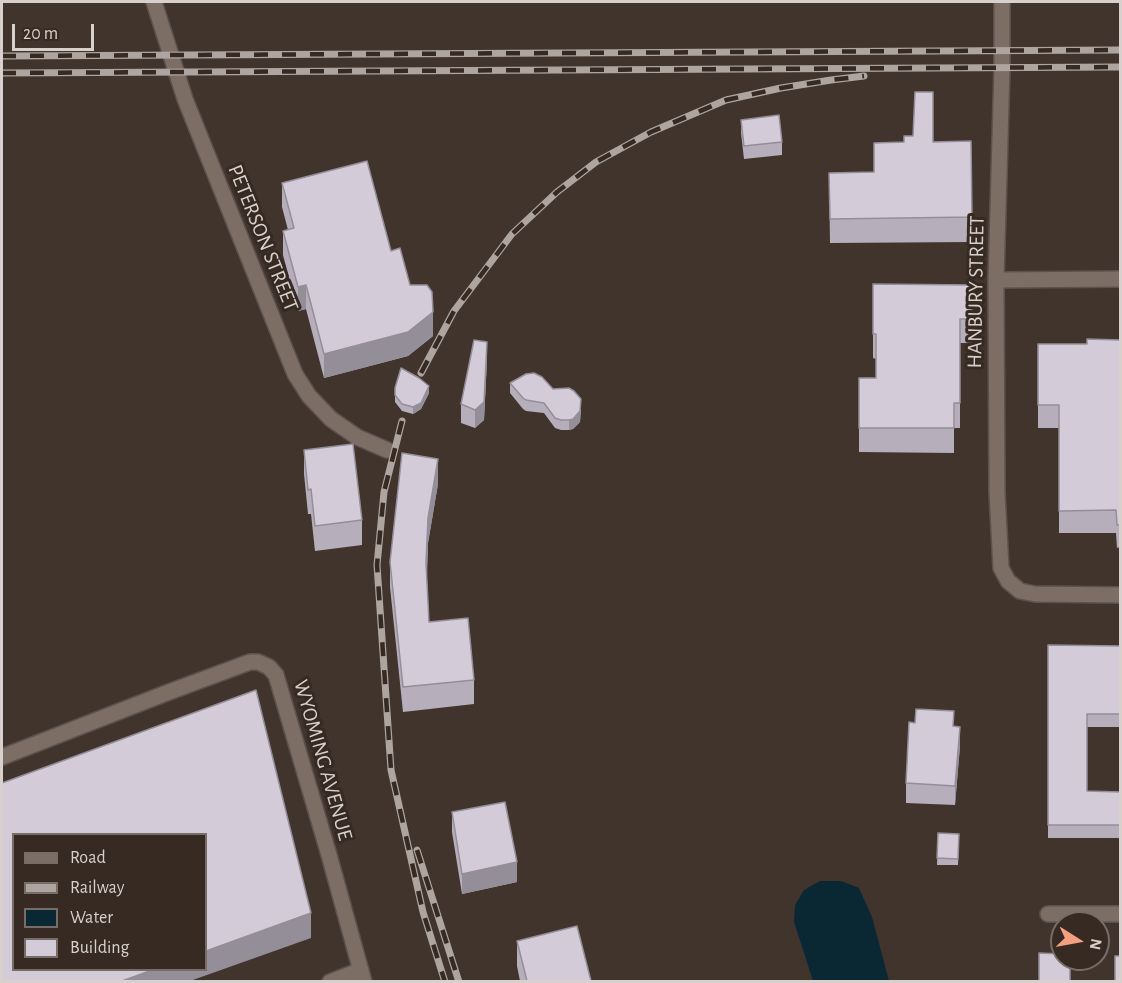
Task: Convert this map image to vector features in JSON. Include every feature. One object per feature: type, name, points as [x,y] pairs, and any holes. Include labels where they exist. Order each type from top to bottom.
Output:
[{"type":"street","name":"PETERSON STREET","points":[[154,2],[185,99],[295,374],[309,396],[331,419],[357,437],[387,450]]},
{"type":"street","name":"HANBURY STREET","points":[[1002,2],[996,280],[997,492],[1001,568],[1008,581],[1020,591],[1035,594],[1120,595]]},
{"type":"street","points":[[996,280],[1120,279]]},
{"type":"street","name":"WYOMING AVENUE","points":[[2,757],[250,662],[258,662],[269,667],[276,675],[362,976]]},
{"type":"street","points":[[1048,914],[1120,914]]},
{"type":"street","points":[[330,981],[362,976]]},
{"type":"water","points":[[820,881],[841,881],[859,888],[872,917],[889,981],[813,981],[794,922],[795,905],[804,890]]},
{"type":"building","points":[[915,92],[933,92],[933,142],[971,141],[972,217],[830,219],[829,173],[874,172],[874,143],[904,142],[904,136],[913,136]]},
{"type":"building","points":[[779,115],[782,142],[744,146],[741,120]]},
{"type":"building","points":[[367,161],[391,251],[400,248],[410,285],[427,285],[432,292],[433,312],[408,332],[324,354],[306,285],[298,287],[283,231],[294,228],[282,183]]},
{"type":"building","points":[[873,284],[972,285],[972,319],[960,319],[960,403],[954,403],[954,428],[859,428],[859,378],[876,378]]},
{"type":"building","points":[[1087,339],[1120,340],[1120,525],[1117,525],[1116,510],[1059,511],[1059,405],[1038,405],[1038,344],[1087,344]]},
{"type":"building","points":[[474,340],[487,342],[484,402],[475,410],[461,404]]},
{"type":"building","points":[[401,368],[429,386],[421,403],[413,407],[402,404],[395,395]]},
{"type":"building","points":[[534,373],[542,377],[553,389],[569,388],[581,399],[580,411],[573,419],[555,418],[544,403],[526,400],[510,383],[526,374]]},
{"type":"building","points":[[353,444],[362,520],[315,526],[304,450]]},
{"type":"building","points":[[402,453],[438,459],[428,518],[426,563],[429,622],[468,618],[474,680],[403,687],[390,562]]},
{"type":"building","points":[[1048,645],[1120,646],[1120,714],[1087,714],[1087,791],[1120,792],[1120,825],[1048,825]]},
{"type":"building","points":[[256,690],[311,913],[207,951],[207,833],[12,833],[12,971],[150,971],[122,981],[2,981],[2,783]]},
{"type":"building","points":[[916,709],[954,711],[953,726],[960,727],[955,786],[906,783],[909,722],[915,723]]},
{"type":"building","points":[[505,802],[517,862],[462,874],[452,812]]},
{"type":"building","points":[[938,833],[959,834],[958,859],[937,858]]},
{"type":"building","points":[[577,926],[591,981],[527,981],[517,941]]},
{"type":"building","points":[[1039,953],[1050,953],[1050,971],[1070,971],[1070,981],[1039,981]]},
{"type":"building","points":[[1115,956],[1120,956],[1120,981],[1115,981]]},
{"type":"railway","points":[[2,56],[1120,50]]},
{"type":"railway","points":[[2,73],[1120,67]]},
{"type":"railway","points":[[421,373],[454,311],[512,234],[557,192],[596,162],[651,132],[726,100],[781,88],[864,76]]},
{"type":"railway","points":[[402,421],[384,492],[377,565],[391,770],[423,912],[445,982]]},
{"type":"railway","points":[[417,850],[459,982]]}]
